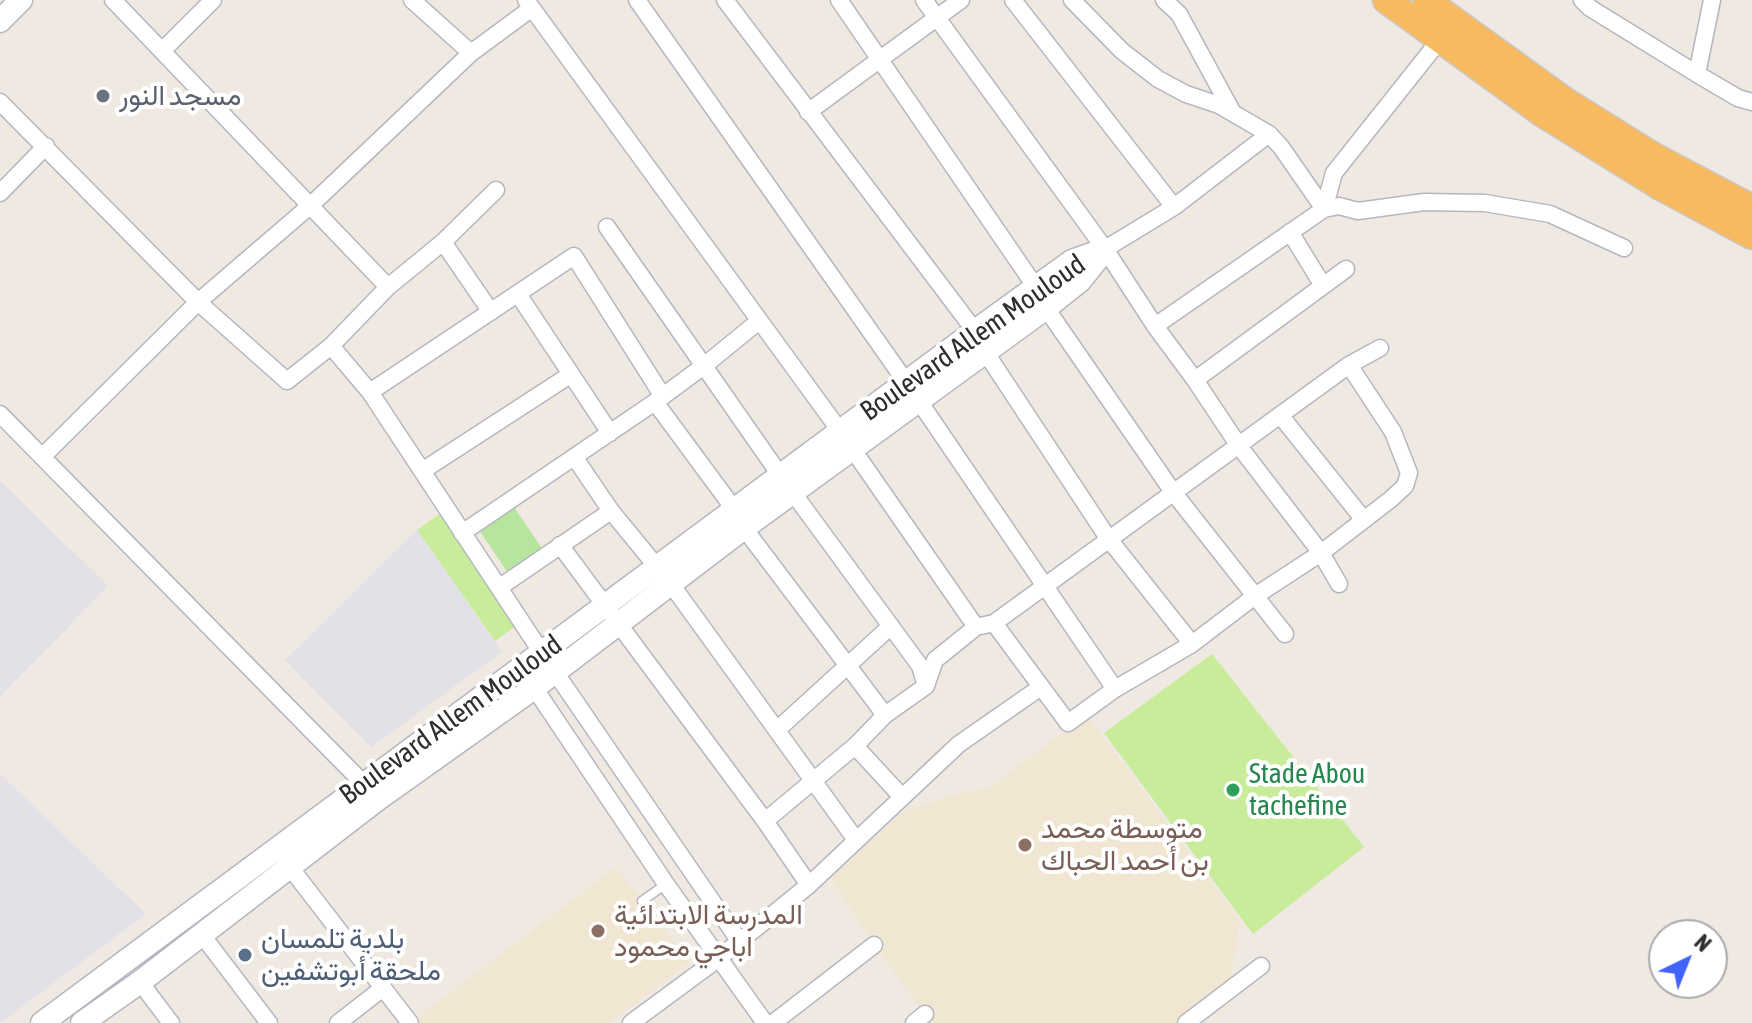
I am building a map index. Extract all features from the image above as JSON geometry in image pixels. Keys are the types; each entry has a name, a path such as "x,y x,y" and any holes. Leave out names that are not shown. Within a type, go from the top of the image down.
{"highway":[{"path":"1386,0 1439,41 1599,150 1752,236"},
{"path":"1426,0 1587,114 1652,155 1752,208"}],"main road":[{"path":"0,21 21,0"},
{"name":"Boulevard Allem Mouloud","path":"912,392 986,353 1041,299 1072,261 1105,249"},
{"name":"Boulevard Allem Mouloud","path":"55,1019 371,792 521,668 548,662 664,576 739,518 780,475 846,440 912,392 975,331 1041,299"},
{"name":"Boulevard Allem Mouloud","path":"739,518 794,493 846,440"},
{"name":"Boulevard Allem Mouloud","path":"371,792 534,688 548,662"},
{"name":"Boulevard Allem Mouloud","path":"82,1023 202,935 283,858"}],"street":[{"path":"113,0 388,287"},
{"path":"162,51 213,0"},
{"path":"412,0 471,53"},
{"path":"637,0 912,392 1115,689"},
{"path":"725,0 975,331 986,353 1108,538 1192,644"},
{"path":"839,0 1173,492 1285,634"},
{"path":"924,0 1105,249 1155,326 1239,446 1321,553 1339,584"},
{"path":"808,112 961,0"},
{"path":"1013,0 1174,207"},
{"path":"1072,0 1122,51 1158,79 1269,134 1324,209"},
{"path":"1164,0 1179,14 1234,114"},
{"path":"1582,0 1697,74 1750,103"},
{"path":"1697,74 1712,0"},
{"path":"42,457 198,302 311,205 471,53 529,4 846,440 976,627"},
{"path":"1324,209 1334,173 1439,41"},
{"path":"0,102 198,302 287,381 331,346 388,287 443,242 496,190"},
{"path":"1105,249 1174,207 1269,134"},
{"path":"0,193 46,146"},
{"path":"1155,326 1324,209 1339,206 1358,211 1424,202 1485,203 1550,214 1624,248"},
{"path":"607,227 780,475 920,666 926,686"},
{"path":"1290,232 1322,284"},
{"path":"443,242 491,312"},
{"path":"370,392 574,256 658,398 739,518 885,715"},
{"path":"1195,380 1346,269"},
{"path":"518,294 610,433"},
{"path":"462,533 575,458 705,365 759,321"},
{"path":"331,346 370,392 548,662 740,942"},
{"path":"765,821 855,746 885,715 926,686 935,660 976,627 994,623 1349,365 1380,348"},
{"path":"994,623 1068,723 1115,689 1192,644 1255,596 1321,553 1405,486 1409,473 1393,432 1349,365"},
{"path":"422,471 570,375"},
{"path":"0,414 371,792"},
{"path":"1280,415 1364,520"},
{"path":"575,458 611,511 664,576 856,840"},
{"path":"500,587 611,511"},
{"path":"560,545 809,885"},
{"path":"777,730 891,626"},
{"path":"521,668 666,884 765,1023"},
{"path":"631,1023 740,942 809,885 959,744 1041,687"},
{"path":"855,746 902,797"},
{"path":"646,854 669,836"},
{"path":"283,858 410,1023"},
{"path":"202,935 269,1023"},
{"path":"773,1023 874,945"},
{"path":"1186,1023 1261,966"},
{"path":"140,982 171,1023"},
{"path":"338,1023 383,988"}],"lane":[{"path":"642,901 666,884"}],"shaded area":[{"path":"0,481 108,586 0,697"},
{"path":"417,530 502,652 371,747 285,660"},
{"name":"متوسطة محمد بن أحمد الحباك","path":"1087,715 1240,921 1229,988 1181,1023 931,1023 874,945 831,878 903,812 962,792 988,789"},
{"path":"0,774 146,914 0,1023"},
{"name":"المدرسة الابتدائية اباجي محمود","path":"616,867 689,962 609,1023 418,1023 416,1019"}],"green space":[{"path":"514,507 543,550 508,573 479,530"},
{"path":"441,513 519,624 495,641 417,530"},
{"name":"Stade Abou tachefine","path":"1212,654 1364,847 1253,934 1104,733"}],"place":[{"name":"مسجد النور","path":"103,96"},
{"name":"Stade Abou tachefine","path":"1233,790"},
{"name":"متوسطة محمد بن أحمد الحباك","path":"1025,845"},
{"name":"المدرسة الابتدائية اباجي محمود","path":"598,931"},
{"name":"بلدية تلمسان ملحقة أبوتشفين","path":"245,955"}]}
